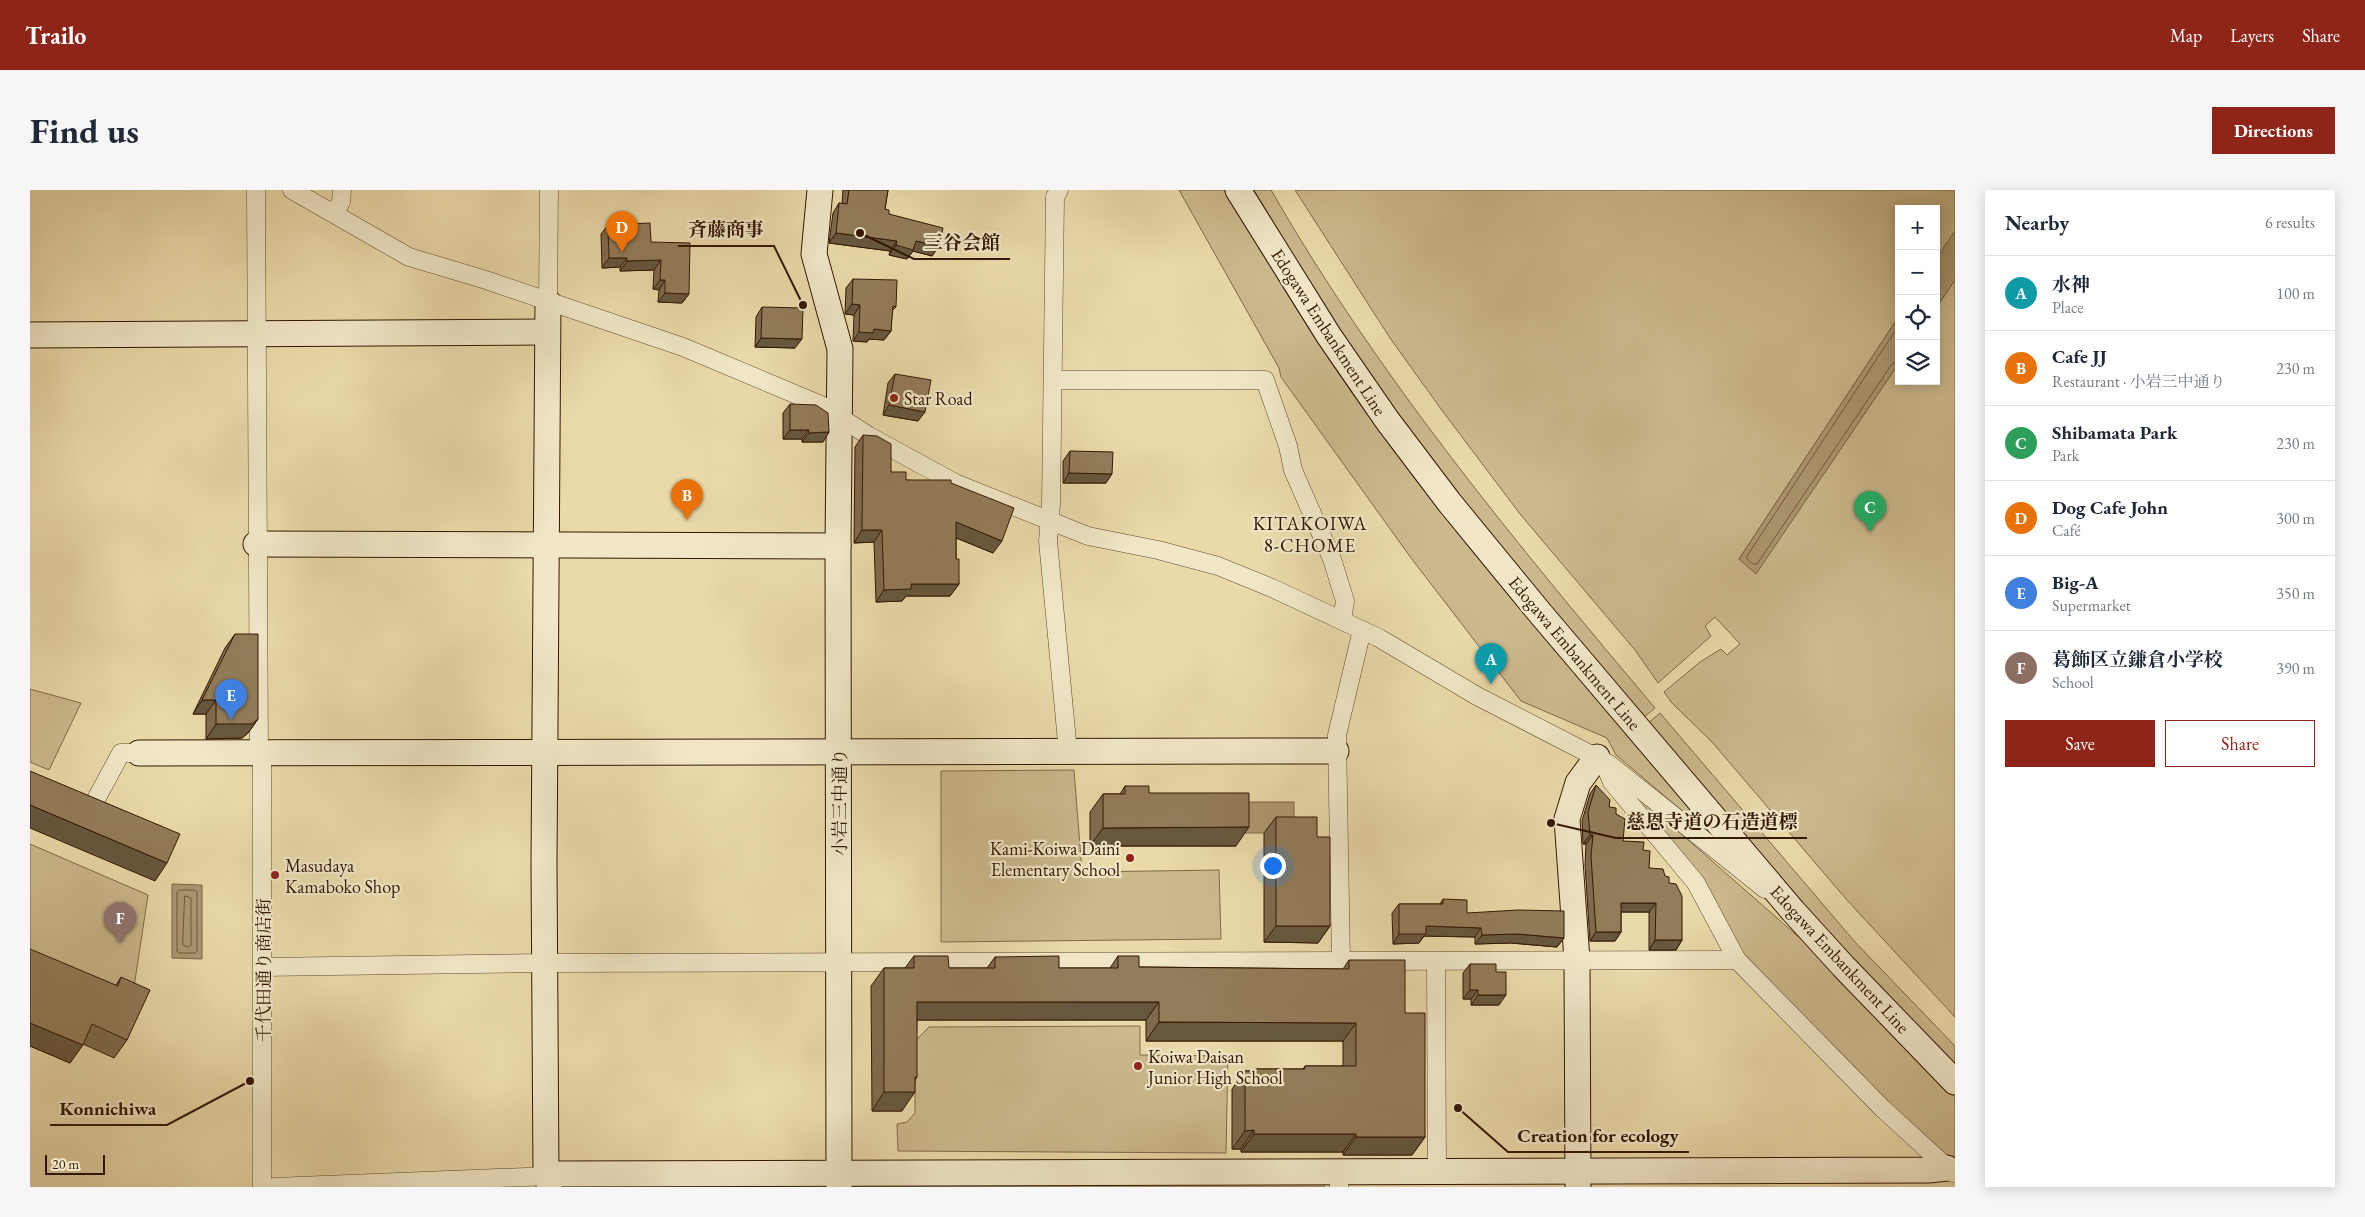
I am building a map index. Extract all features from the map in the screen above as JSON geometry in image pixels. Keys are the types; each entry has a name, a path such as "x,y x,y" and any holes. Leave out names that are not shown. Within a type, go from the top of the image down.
{"street":[{"name":"千代田通り商店街","path":"256,190 256,544 263,968 262,1187"},
{"path":"292,190 409,257 548,302 723,363 821,406 955,484 1088,536 1158,550 1218,566 1342,620 1493,706 1572,743 1623,773 1714,850 1793,910"},
{"path":"334,213 341,202 342,190"},
{"path":"549,190 546,332 544,963 546,1174 549,1179"},
{"name":"小岩三中通り","path":"820,190 814,254 840,349 838,546 838,1181"},
{"path":"1059,190 1055,197 1051,504 1048,542 1068,752"},
{"name":"Edogawa Embankment Line","path":"1238,190 1329,336 1387,420 1449,502 1540,614 1793,910 1843,966 1955,1082"},
{"path":"30,335 546,332"},
{"path":"1053,380 1265,380 1283,430 1294,470 1332,559 1345,601 1342,620"},
{"path":"256,544 838,546"},
{"path":"1341,961 1337,735 1362,630"},
{"path":"94,803 120,753 1336,751"},
{"path":"1600,759 1612,782 1696,883 1737,960 1876,1102 1951,1171"},
{"path":"1578,1179 1577,960 1567,819 1578,783 1600,759"},
{"path":"263,968 544,963 1737,960"},
{"path":"1436,962 1437,1171"},
{"path":"274,1187 549,1179 838,1181 1339,1180 1437,1171 1578,1179 1868,1179 1928,1170 1951,1171"}],"shaded area":[{"path":"1179,190 1224,190 1277,278 1333,365 1413,477 1544,638 1725,847 1616,755 1607,738 1521,701 1411,558 1281,377 1279,368"},
{"path":"1254,190 1271,190 1357,327 1451,458 1655,708 1643,718 1564,625 1412,434 1341,331"},
{"path":"1295,190 1955,190 1955,231 1940,253 1940,205 1895,205 1895,322 1739,559 1756,573 1895,369 1895,385 1940,385 1940,302 1955,280 1955,1017 1846,899 1712,742 1672,703 1664,692 1700,662 1721,649 1727,655 1740,644 1715,617 1705,626 1711,636 1658,683 1635,650 1520,514 1390,338"},
{"path":"30,689 81,703 49,770 30,762"},
{"path":"1660,713 1855,942 1955,1046 1955,1067 1810,914 1648,723"},
{"path":"1074,770 1082,872 1219,870 1221,939 941,942 941,771"},
{"path":"1621,781 1810,947 1955,1097 1955,1169 1750,963"},
{"path":"30,844 148,895 132,1000 30,965"},
{"path":"1140,1026 1140,1055 1228,1056 1226,1153 898,1151 897,1124 907,1122 915,1113 915,1041 929,1027"},
{"path":"854,1184 1324,1184 1324,1187 855,1187"}],"water":[{"path":"1955,231 1955,280 1940,302 1940,295 1940,253"},
{"path":"1895,322 1895,369 1756,574 1739,559"},
{"path":"1236,802 1294,802 1294,833 1236,833"},
{"path":"172,884 202,885 202,959 172,958"}],"building":[{"path":"849,190 888,190 885,209 889,210 889,214 943,228 939,246 916,241 913,250 896,245 897,241 836,233 839,203 847,204"},
{"path":"650,223 651,242 690,243 689,294 665,293 665,280 660,280 661,260 627,261 627,258 609,258 608,225"},
{"path":"853,279 897,280 896,307 893,306 891,331 874,329 873,333 859,332 860,305 852,304"},
{"path":"762,307 803,308 802,339 761,338"},
{"path":"895,374 931,380 925,412 889,405"},
{"path":"790,404 816,405 828,413 829,432 809,433 809,430 790,430"},
{"path":"863,435 877,436 891,444 891,472 906,472 906,480 951,480 951,483 1014,508 1002,541 956,522 956,559 959,559 959,584 911,584 911,589 884,590 882,530 862,530"},
{"path":"1070,451 1113,452 1112,474 1069,473"},
{"path":"235,634 258,634 258,719 252,724 216,724 216,700 202,700"},
{"path":"30,771 180,834 167,863 30,805"},
{"path":"1596,785 1610,800 1609,807 1616,808 1616,814 1625,819 1623,841 1644,842 1643,850 1650,851 1649,868 1663,869 1665,876 1669,877 1669,883 1676,884 1682,896 1682,940 1655,940 1656,903 1621,903 1621,932 1596,932 1591,856 1593,835 1590,835 1588,812"},
{"path":"1125,786 1149,786 1149,793 1249,793 1249,827 1103,828 1103,794 1125,794"},
{"path":"1276,817 1317,817 1317,837 1330,837 1330,926 1276,926"},
{"path":"1443,899 1467,900 1467,913 1518,910 1564,911 1564,938 1517,934 1482,935 1481,928 1426,926 1426,934 1399,934 1399,904 1443,904"},
{"path":"30,949 118,986 121,977 150,990 127,1040 92,1024 83,1045 30,1023"},
{"path":"914,956 948,956 949,968 995,968 995,957 1059,956 1059,968 1118,968 1118,956 1139,956 1139,967 1349,969 1349,960 1405,960 1405,1013 1425,1013 1425,1137 1356,1137 1356,1134 1254,1134 1254,1130 1245,1131 1245,1071 1253,1071 1253,1069 1305,1069 1305,1066 1356,1066 1356,1023 1159,1022 1159,1002 917,1002 917,1077 915,1077 915,1092 884,1092 884,968 914,968"},
{"path":"1470,964 1496,964 1496,972 1506,972 1506,995 1478,995 1478,990 1470,990"}],"place":[{"name":"三谷会館","path":"860,233"},
{"name":"Dog Cafe John","path":"622,252"},
{"name":"斉藤商事","path":"803,305"},
{"name":"Star Road","path":"894,398"},
{"name":"Cafe JJ","path":"687,520"},
{"name":"Shibamata Park","path":"1870,532"},
{"name":"水神","path":"1491,684"},
{"name":"Big-A","path":"231,720"},
{"name":"慈恩寺道の石造道標","path":"1551,823"},
{"name":"Kami-Koiwa Daini Elementary School","path":"1130,858"},
{"name":"Masudaya Kamaboko Shop","path":"275,875"},
{"name":"葛飾区立鎌倉小学校","path":"120,943"},
{"name":"Koiwa Daisan Junior High School","path":"1138,1066"},
{"name":"Konnichiwa","path":"250,1081"},
{"name":"Creation for ecology","path":"1458,1108"}],"district":[{"name":"KITAKOIWA 8-CHOME","path":"1310,534"}]}
